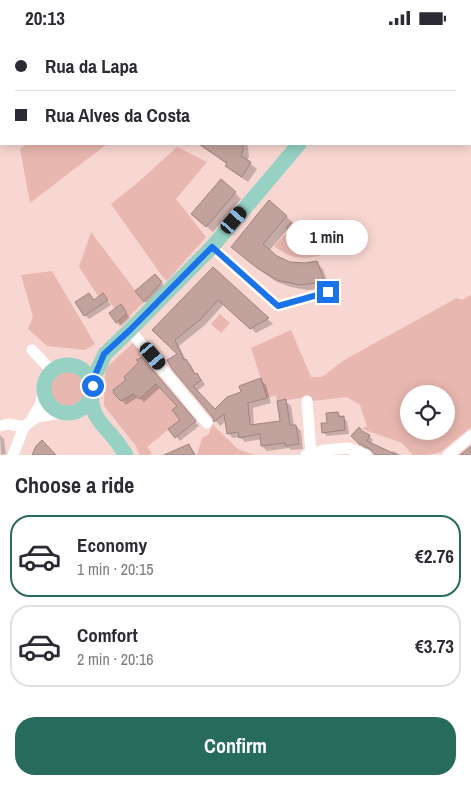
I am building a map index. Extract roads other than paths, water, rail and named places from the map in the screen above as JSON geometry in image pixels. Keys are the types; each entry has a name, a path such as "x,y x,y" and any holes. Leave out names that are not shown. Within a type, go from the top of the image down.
{"main road":[{"path":"126,455 117,441 101,424 88,416 65,413 54,409 48,404 44,391 44,383 47,376 58,367 85,362 104,354 212,247 298,145"},
{"path":"65,413 76,412 82,409 91,399 96,373 104,354"},
{"path":"72,365 85,371 91,381 93,389 91,402 101,424"}],"street":[{"path":"212,247 278,306 328,292"},
{"path":"130,330 207,423"},
{"path":"32,350 52,371"},
{"path":"13,455 41,403 44,391"},
{"path":"307,401 309,454 324,450 348,448 366,455"},
{"path":"0,426 28,424 38,417 65,413"},
{"path":"449,455 471,436"}]}
